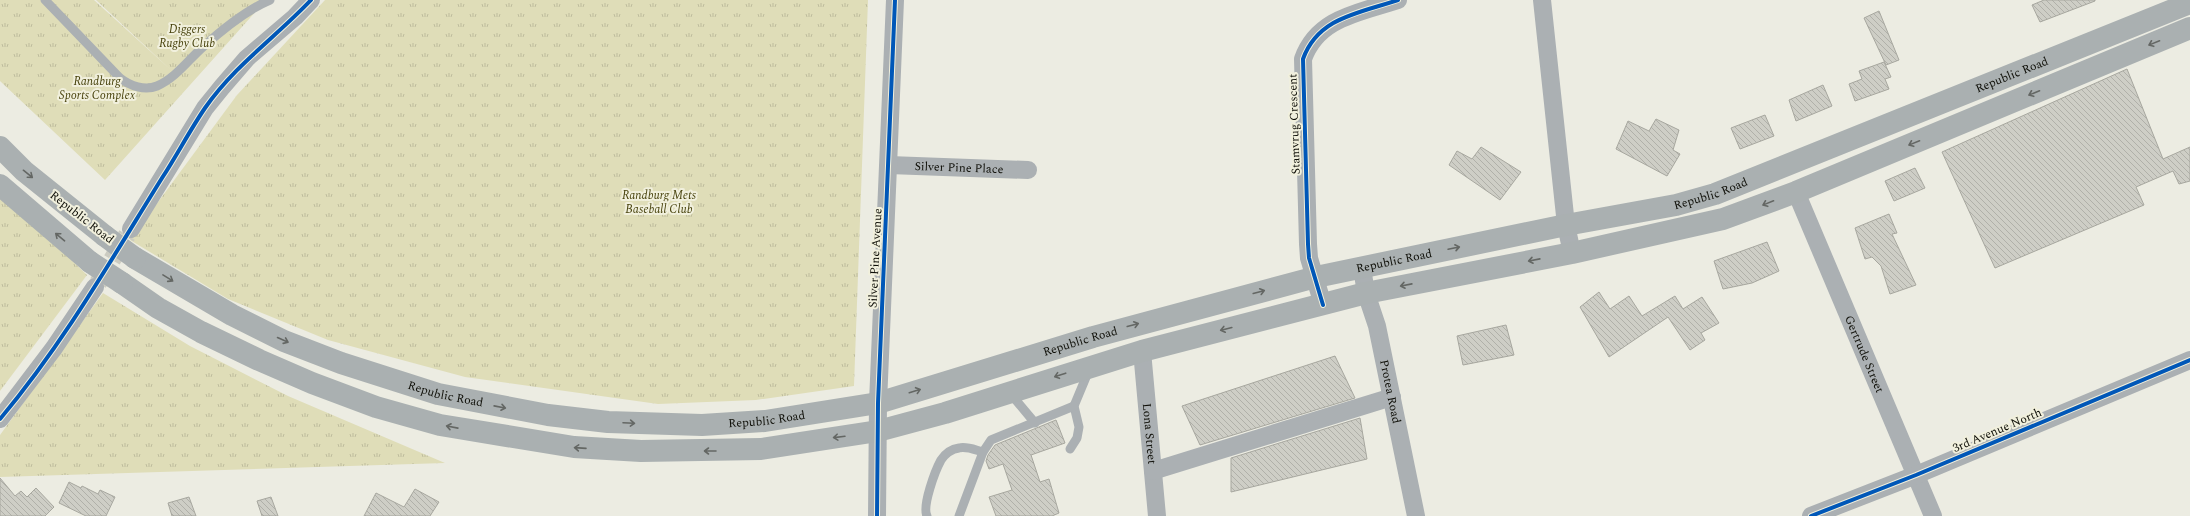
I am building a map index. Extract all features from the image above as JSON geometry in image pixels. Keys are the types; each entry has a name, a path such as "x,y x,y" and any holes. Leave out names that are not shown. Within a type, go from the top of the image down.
{"main road":[{"name":"Republic Road","path":"0,147 24,171 135,258 232,315 284,341 378,376 468,401 548,415 591,420 702,425 765,421 878,403 1093,337 1316,277 1566,224 1676,205 1715,194 2190,3"},
{"path":"0,185 90,262 158,308 201,332 259,360 312,383 376,406 440,425 574,448 641,451 761,449 878,431 945,413 1091,365 1366,293 1572,253 1723,219 1796,192 2190,28"}],"street":[{"path":"131,229 205,108 247,58 295,17 311,0"},
{"name":"Silver Pine Avenue","path":"877,516 878,403 895,0"},
{"name":"Stamvrug Crescent","path":"1322,305 1316,277 1309,258 1302,74 1303,59 1307,47 1316,34 1328,25 1398,0"},
{"path":"1542,0 1566,224 1572,253"},
{"name":"Silver Pine Place","path":"889,165 1028,170"},
{"name":"Gertrude Street","path":"1796,192 1933,516"},
{"name":"Protea Road","path":"1362,268 1366,293 1377,326 1416,516"},
{"path":"0,419 54,348 95,287"},
{"name":"Lona Street","path":"1142,351 1157,516"},
{"name":"3rd Avenue North","path":"1811,516 1916,475 2190,360"},
{"path":"1153,471 1252,439 1392,398"}],"lane":[{"path":"45,0 102,61 125,82 146,88 157,86 171,77 204,46 227,28 257,5 270,0"},
{"path":"1070,449 1077,438 1079,427 1074,406 1091,365"},
{"path":"1009,392 1035,423"},
{"path":"959,516 987,444 997,436 1035,423 1074,406"},
{"path":"927,516 924,506 942,459 948,452 966,447 983,452"}],"green space":[{"name":"Randburg Sports Complex","path":"0,0 94,0 172,71 96,0 266,0 105,180 0,81"},
{"name":"Randburg Mets Baseball Club","path":"325,0 868,0 854,386 756,400 658,404 465,377 328,340 228,299 130,240 237,95"},
{"path":"0,191 87,275 0,391"},
{"path":"103,293 190,346 288,396 445,463 0,477 0,435"}],"building":[{"path":"2044,0 2095,1 2040,22 2032,5"},
{"path":"1879,11 1899,60 1886,65 1864,18"},
{"path":"1884,62 1891,77 1885,79 1889,89 1855,101 1849,84 1862,79 1859,71"},
{"path":"2127,69 2163,159 2190,147 2190,181 2179,184 2173,171 2136,187 2144,205 1995,268 1942,152"},
{"path":"1823,85 1832,106 1796,121 1789,100"},
{"path":"1765,115 1774,136 1740,149 1731,128"},
{"path":"1656,119 1679,130 1673,150 1680,154 1667,176 1616,149 1628,121 1649,131"},
{"path":"1481,147 1521,172 1500,200 1449,165 1457,151 1472,159"},
{"path":"1915,168 1925,188 1894,201 1885,181"},
{"path":"1889,214 1897,233 1892,234 1916,285 1890,294 1881,266 1872,257 1865,259 1855,228"},
{"path":"1767,242 1779,271 1752,283 1723,289 1714,261"},
{"path":"1599,292 1610,309 1629,296 1642,316 1675,296 1683,309 1702,297 1719,323 1701,333 1705,340 1690,350 1668,317 1609,357 1580,307"},
{"path":"1506,325 1514,355 1463,365 1457,336"},
{"path":"1335,356 1355,398 1200,445 1182,406"},
{"path":"1360,418 1367,459 1231,492 1231,458"},
{"path":"1056,420 1065,443 1031,455 1040,482 1049,479 1059,513 1052,516 996,516 989,497 1012,490 1003,464 989,469 986,461 988,455 995,445"},
{"path":"0,478 15,496 21,491 27,497 36,488 54,507 45,516 0,516"},
{"path":"69,482 81,488 82,486 98,494 100,490 115,497 106,516 86,516 59,503"},
{"path":"415,489 439,502 430,516 364,516 376,493 404,507"},
{"path":"189,497 196,516 172,516 168,503"},
{"path":"271,497 278,516 262,516 257,501"}],"tunnel":[{"path":"98,283 127,235"}],"cycle path":[{"path":"0,419 45,361 86,301 205,108 229,78 311,0"},
{"path":"877,516 878,403 895,0"},
{"path":"1323,305 1309,258 1303,59 1310,45 1319,34 1330,25 1355,13 1398,0"},
{"path":"1811,516 1916,475 2190,360"}],"park label":[{"name":"Diggers Rugby Club","path":"187,36"}]}
